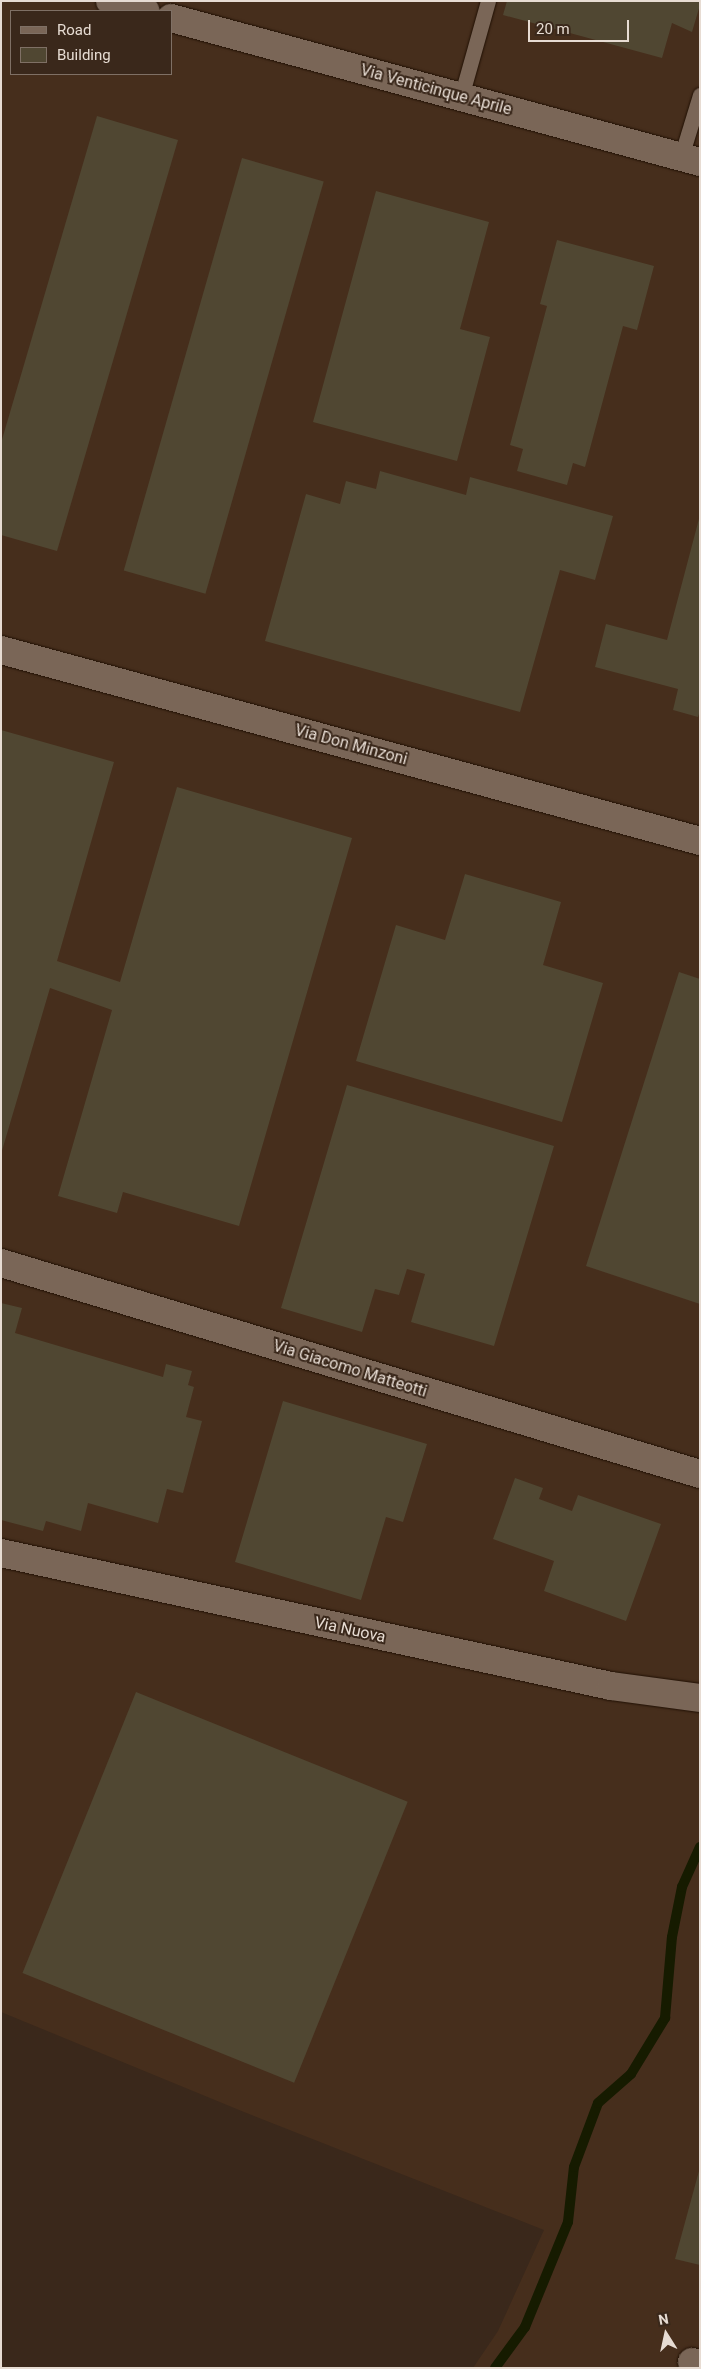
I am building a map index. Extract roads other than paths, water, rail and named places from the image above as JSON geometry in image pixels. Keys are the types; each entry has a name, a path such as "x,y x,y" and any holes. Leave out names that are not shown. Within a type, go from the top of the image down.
{"street":[{"path":"110,1 142,10"},
{"name":"Via Venticinque Aprile","path":"172,18 691,160"},
{"name":"Via Don Minzoni","path":"1,650 700,841"},
{"name":"Via Giacomo Matteotti","path":"1,1263 700,1474"},
{"name":"Via Nuova","path":"1,1553 611,1686 700,1698"}],"lane":[{"path":"461,97 488,1"},
{"path":"691,160 700,95"}],"waterway":[{"path":"495,2368 525,2327 568,2222 574,2167 598,2103 631,2074 665,2018 672,1937 682,1887 700,1847"}]}
